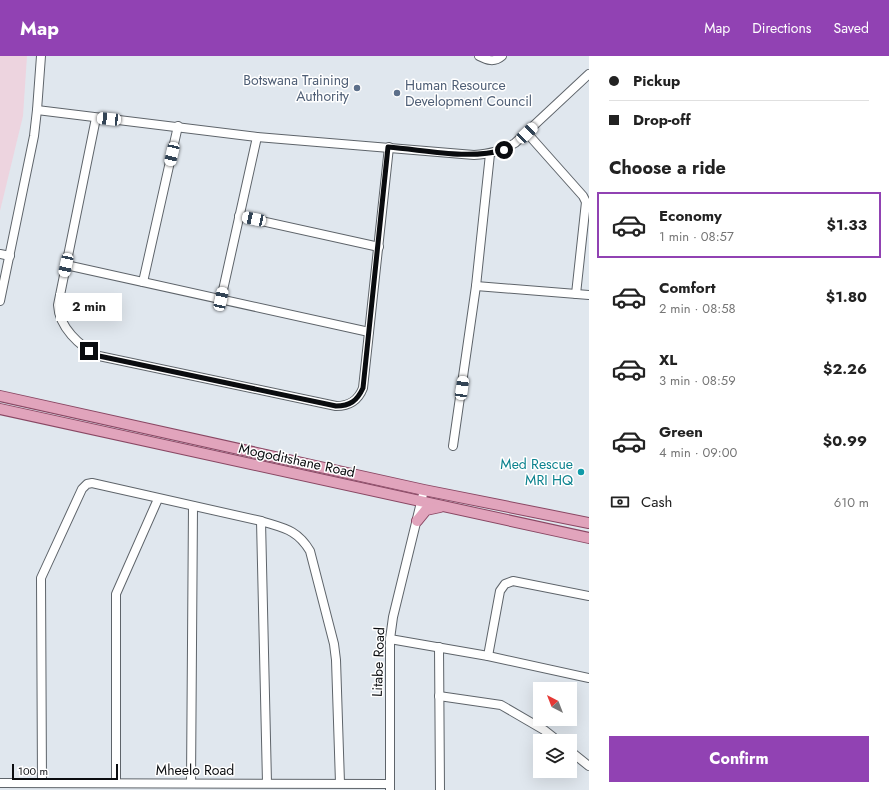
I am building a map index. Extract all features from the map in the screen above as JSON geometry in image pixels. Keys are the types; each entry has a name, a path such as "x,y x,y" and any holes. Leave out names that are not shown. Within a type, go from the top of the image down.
{"main road":[{"name":"Mogoditshane Road","path":"2,396 424,490 589,523"},
{"name":"Mogoditshane Road","path":"0,409 589,538"},
{"path":"416,521 426,510 444,507"}],"street":[{"path":"0,301 38,110 41,56"},
{"path":"479,56 490,61 498,60 502,56"},
{"path":"38,110 257,136 474,154 490,154 504,150 527,133 589,74"},
{"path":"96,118 58,305 61,320 82,346 99,356 336,406 343,406 356,400 363,388 379,246 388,147"},
{"path":"143,282 178,126"},
{"path":"527,133 583,196 586,202 576,294"},
{"path":"221,299 238,216 257,136"},
{"path":"453,446 476,286 490,154"},
{"path":"238,216 379,246"},
{"path":"0,254 10,256"},
{"path":"66,265 369,332"},
{"path":"476,286 589,295"},
{"path":"42,783 42,576 82,489 87,484 92,483 261,521 288,529 298,534 310,551 336,655 340,783"},
{"name":"Litabe Road","path":"390,787 390,638 424,490"},
{"path":"116,783 116,594 158,498"},
{"path":"191,783 193,506"},
{"path":"261,521 267,783"},
{"path":"488,656 500,591 505,584 513,581 589,596"},
{"path":"390,638 488,656 589,678"},
{"path":"439,647 440,790"},
{"path":"439,696 500,705 549,734"},
{"path":"577,757 589,766"},
{"name":"Mheelo Road","path":"0,783 42,783 78,787 116,783 267,783 306,787 340,783 390,787"}],"shaded area":[{"path":"0,56 27,56 23,116 0,211"}],"place":[{"name":"Botswana Training Authority","path":"357,88"},
{"name":"Human Resource Development Council","path":"397,93"},
{"name":"Med Rescue MRI HQ","path":"581,472"}],"route":[{"path":"89,351 99,356 336,406 350,404 356,400 363,388 379,246 388,147 474,154 490,154 504,150"}]}
